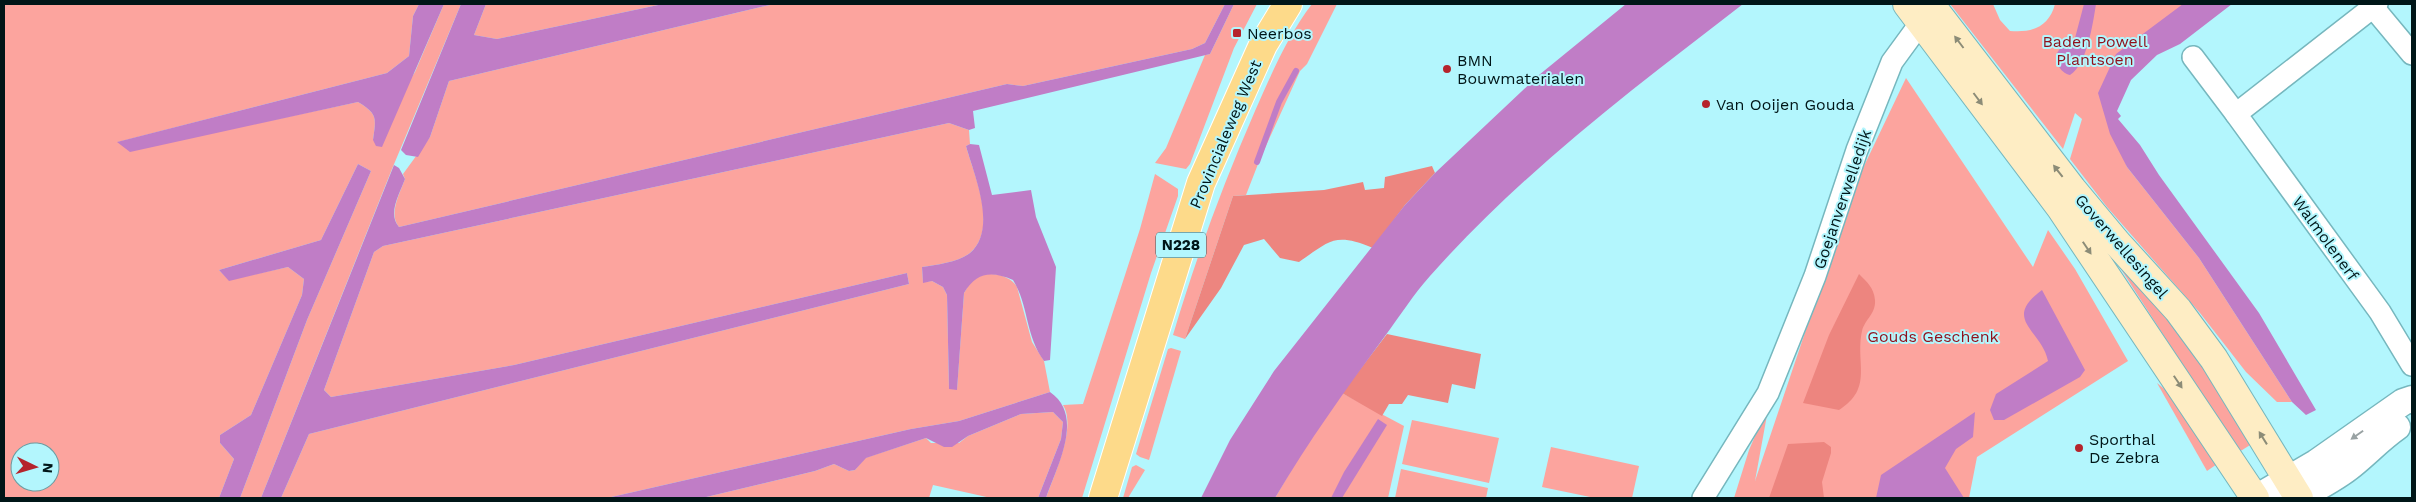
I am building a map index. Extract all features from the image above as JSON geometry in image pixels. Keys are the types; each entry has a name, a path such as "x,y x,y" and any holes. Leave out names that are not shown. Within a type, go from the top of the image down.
{"main road":[{"name":"Provincialeweg West","path":"1103,498 1201,183 1264,45 1288,4"},
{"name":"Goverwellesingel","path":"1925,8 2072,189 2178,310 2214,359 2296,493"},
{"name":"Goverwellesingel","path":"1925,8 2255,498"}],"street":[{"path":"2236,114 2374,5 2412,54"},
{"name":"Goejanverwelledijk","path":"1703,498 1763,402 1815,277 1857,150 1892,62 1925,8"},
{"name":"Walmolenerf","path":"2193,57 2380,312 2412,365"},
{"path":"2296,493 2335,450 2403,402 2412,399"},
{"path":"2255,498 2296,493 2328,482 2353,465 2376,442 2412,416"}],"green space":[{"path":"4,4 419,4 413,16 409,56 387,73 118,142 183,139 358,102 369,110 374,117 373,140 415,72 444,4 461,4 392,169 261,498 240,498 307,320 371,171 358,164 321,240 219,270 229,280 288,267 304,279 302,295 251,415 220,435 220,443 234,459 219,498 4,498"},
{"path":"486,4 663,4 497,39 474,35"},
{"path":"774,4 1225,4 1205,43 1192,49 1023,86 1007,84 399,227 396,222 395,210 405,179 403,174 430,137 449,81"},
{"path":"1234,4 1257,4 1234,48 1190,164 1186,169 1155,163 1166,148 1205,55 1210,54"},
{"path":"1312,4 1337,4 1307,64 1300,71 1260,159 1246,195 1233,196 1185,339 1173,335 1191,278 1243,138 1280,56"},
{"name":"Baden Powell Plantsoen","path":"1950,4 1993,4 2000,20 2010,31 2025,31 2044,23 2049,18 2055,4 2201,4 2166,27 2105,109 2127,167 2199,258 2292,402 2277,402 2246,372 2200,313 2107,207 2070,159 2082,119 2075,113 2063,149"},
{"name":"Gouds Geschenk","path":"1906,78 2033,267 2048,230 2075,269 2128,361 1977,457 1969,498 1734,498 1749,450 1769,404 1755,481 1854,187"},
{"path":"949,123 969,130 970,144 966,146 982,201 984,216 983,230 978,242 970,253 954,261 922,267 923,282 932,281 943,287 947,295 949,389 957,389 964,293 970,283 976,278 982,275 995,274 1008,278 1017,287 1032,342 1044,361 1050,392 959,421 911,429 607,498 281,498 309,434 909,284 907,273 514,365 331,397 324,390 374,252 383,246"},
{"path":"1155,174 1178,189 1178,196 1151,273 1082,498 1046,498 1059,464 1066,438 1067,414 1063,405 1083,404 1140,229"},
{"path":"2097,232 2119,254 2258,440 2239,452"},
{"path":"1168,349 1181,351 1149,460 1136,454"},
{"path":"2157,383 2184,405 2220,462 2207,471"},
{"path":"1342,393 1404,426 1388,498 1275,498 1303,450"},
{"path":"1053,412 1063,422 1061,439 1038,498 991,498 933,485 929,498 702,498 815,471 834,464 849,471 855,470 865,458 926,438 931,443 959,443 968,436 1021,414"},
{"path":"1412,420 1499,438 1489,483 1402,464"},
{"path":"1551,447 1639,466 1632,498 1595,498 1542,487"},
{"path":"1136,465 1145,470 1128,498 1123,498 1132,467"},
{"path":"1401,469 1488,488 1486,498 1395,498"}],"shaded area":[{"path":"419,4 444,4 382,147 376,146 373,140 375,121 372,113 358,102 130,152 117,142 387,73 409,56 413,16"},
{"path":"461,4 486,4 474,35 497,39 663,4 774,4 449,81 430,137 418,157 406,155 401,150"},
{"path":"1225,4 1234,4 1210,54 973,111 975,128 969,130 949,123 383,246 374,252 324,390 331,397 514,365 907,273 909,284 309,434 281,498 261,498 394,165 399,168 405,179 394,210 394,216 399,227 1007,84 1023,86 1192,49 1205,43"},
{"path":"1626,4 1743,4 1580,132 1502,201 1465,238 1412,298 1328,416 1275,498 1201,498 1230,440 1274,371 1405,205 1435,173 1539,75"},
{"path":"2084,4 2096,4 2093,22 2085,53 2076,70 2070,75 2060,69 2056,57 2062,47 2075,38"},
{"path":"2183,4 2232,4 2180,44 2157,55 2131,80 2117,111 2121,116 2118,119 2140,145 2159,175 2259,313 2316,410 2306,415 2292,402 2199,258 2127,167 2110,134 2098,93 2116,54"},
{"path":"970,144 979,145 992,195 1031,190 1036,217 1056,267 1050,360 1044,361 1033,341 1022,300 1013,280 998,275 985,275 979,277 969,286 964,293 957,390 949,389 947,295 943,287 932,281 923,283 922,267 960,259 970,253 978,243 982,230 982,201 966,146"},
{"path":"358,164 371,171 307,320 240,498 219,498 234,459 220,443 220,435 251,415 302,295 304,279 288,267 229,281 219,270 321,240"},
{"path":"1432,166 1435,173 1405,205 1373,248 1349,240 1333,241 1299,262 1280,258 1264,239 1244,245 1221,288 1185,339 1233,196 1324,190 1363,182 1365,190 1384,188 1385,177"},
{"path":"1859,274 1872,289 1875,300 1874,309 1862,331 1860,343 1860,384 1850,402 1839,410 1803,403 1829,335"},
{"path":"2042,290 2085,370 2080,377 2004,420 1994,420 1990,410 1996,394 2048,361 2044,350 2027,325 2024,317 2025,309 2030,300"},
{"path":"1387,334 1481,354 1475,389 1452,384 1448,403 1408,395 1402,404 1389,404 1382,416 1342,393"},
{"path":"1050,392 1060,402 1066,414 1067,428 1061,457 1046,498 1038,498 1061,439 1063,422 1053,412 1021,414 968,436 952,447 944,447 926,438 866,458 855,470 849,471 834,464 815,471 702,498 607,498 911,429 959,421"},
{"path":"1975,412 1973,437 1956,449 1945,468 1964,498 1876,498 1881,475"},
{"path":"1378,419 1387,425 1342,498 1331,498 1344,472"},
{"path":"1824,442 1831,447 1831,453 1822,482 1824,498 1769,498 1788,444"}],"waterway":[{"path":"1257,162 1279,102 1296,71"}],"place":[{"name":"Neerbos","path":"1237,33"},
{"name":"BMN Bouwmaterialen","path":"1447,69"},
{"name":"Van Ooijen Gouda","path":"1706,104"},
{"name":"Sporthal De Zebra","path":"2079,448"}]}
